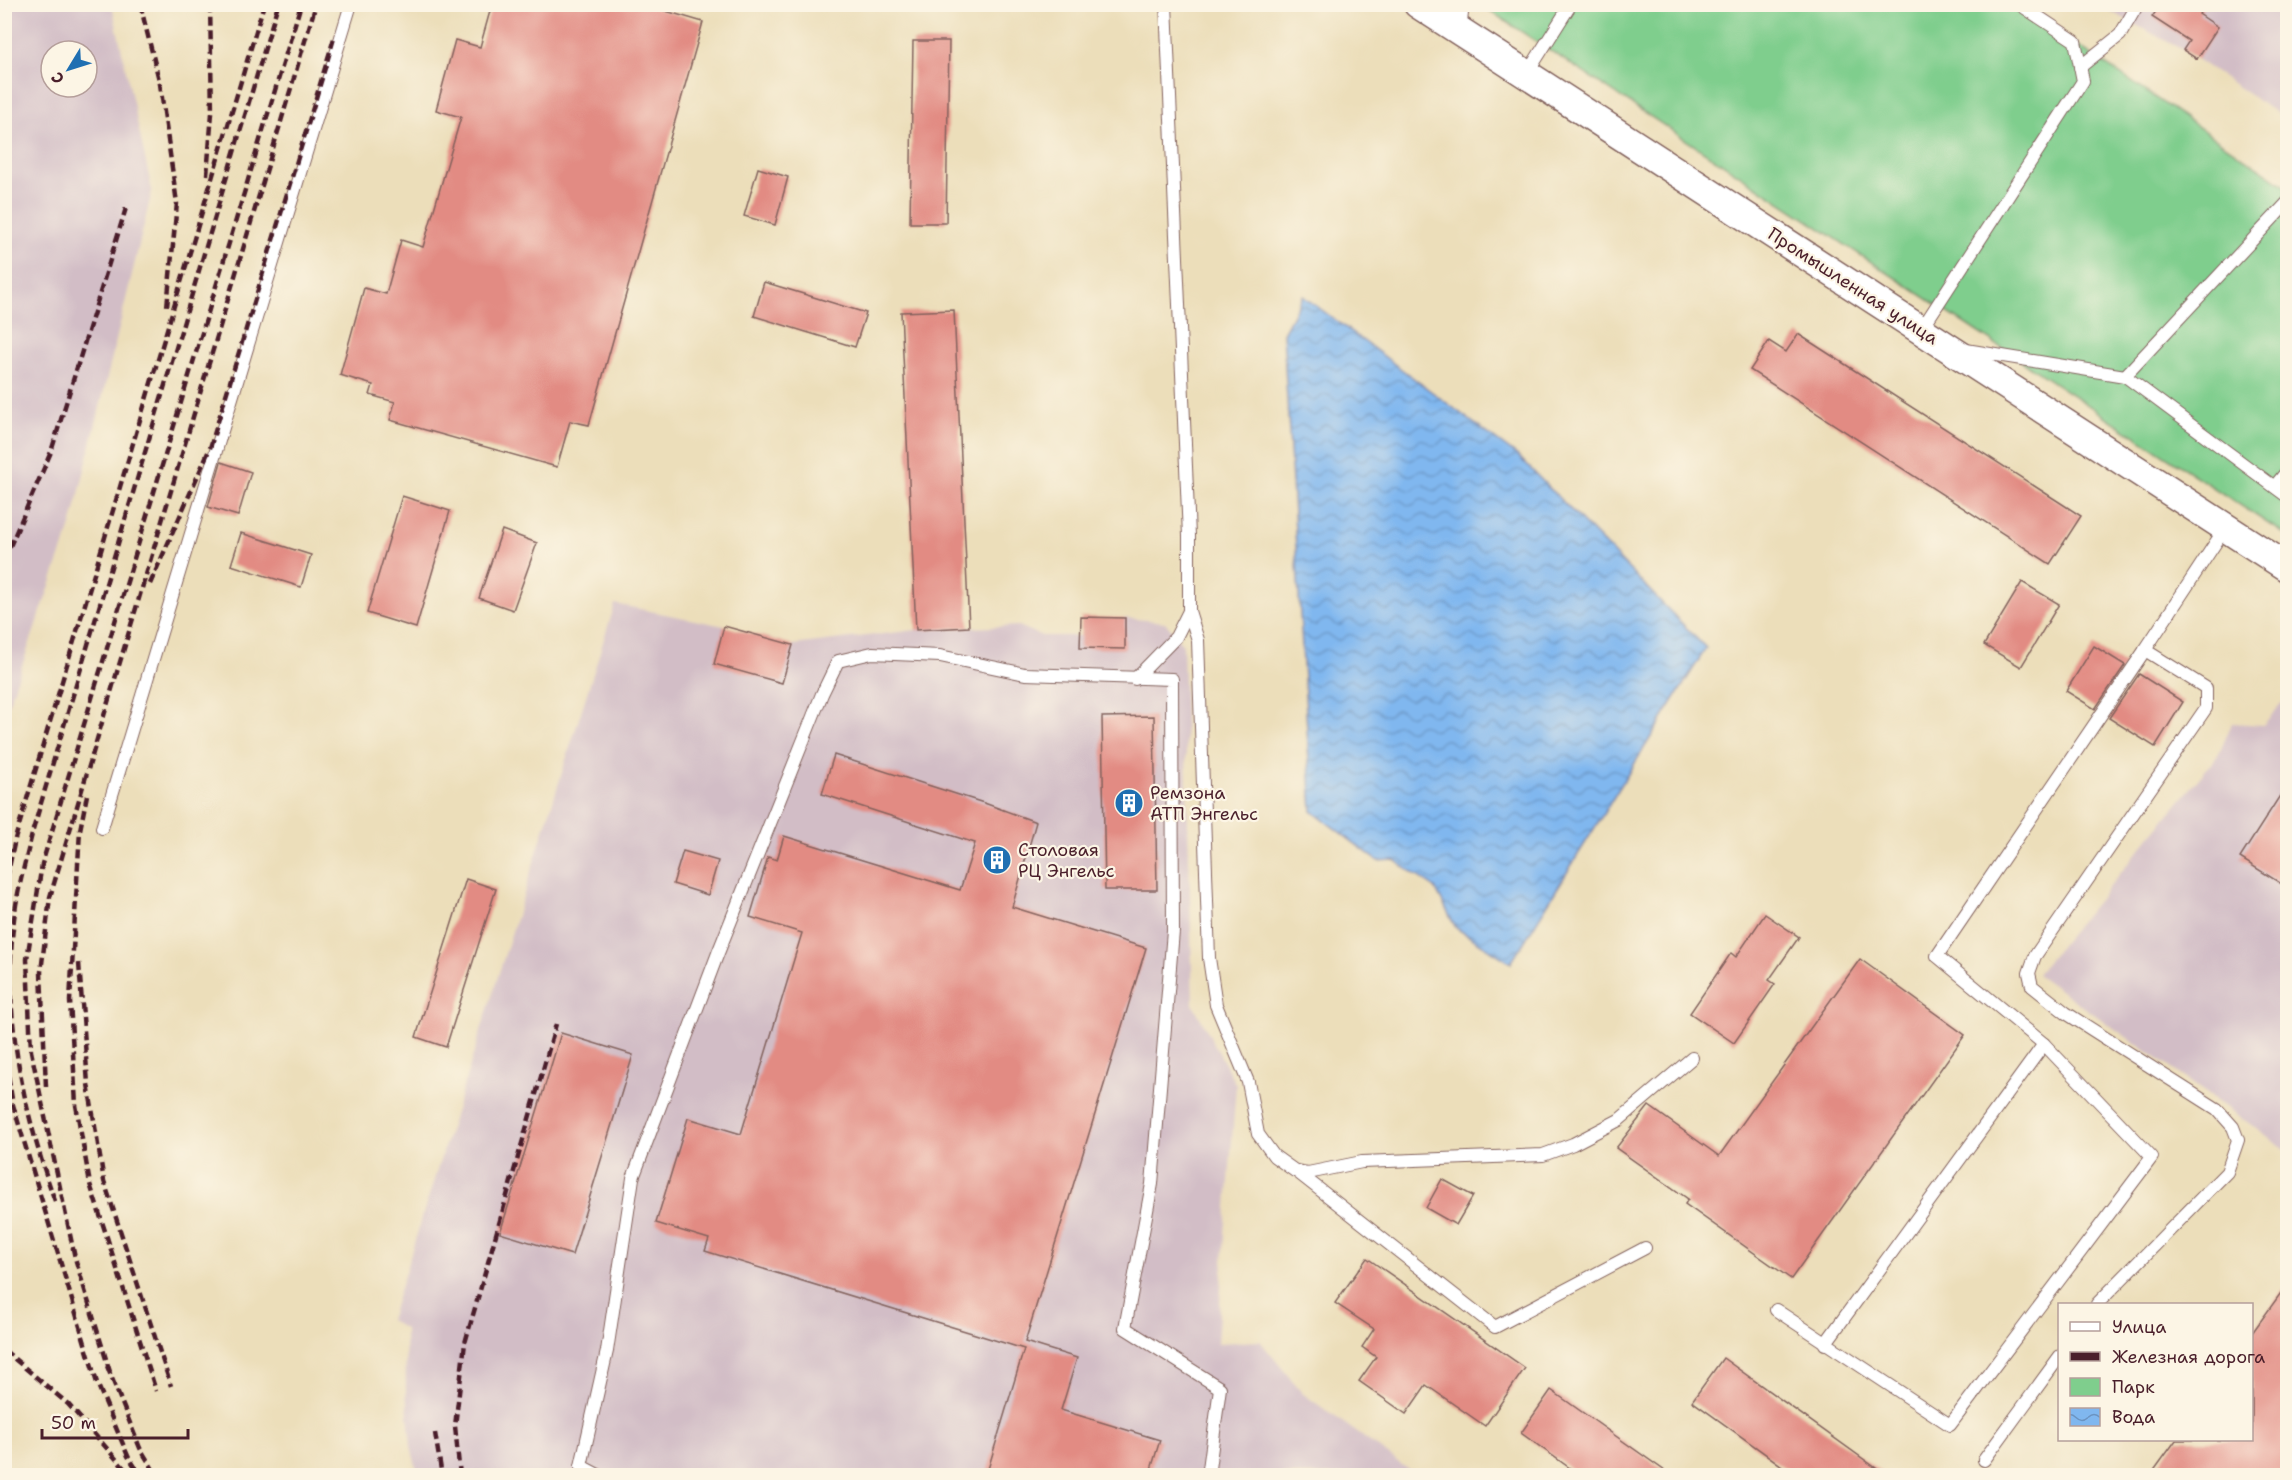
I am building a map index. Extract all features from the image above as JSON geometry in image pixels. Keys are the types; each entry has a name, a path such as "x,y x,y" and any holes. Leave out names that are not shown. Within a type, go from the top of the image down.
{"street":[{"name":"Промышленная улица","path":"1418,4 1462,18 1526,75 2288,568"}],"lane":[{"path":"102,828 351,4"},
{"path":"1166,4 1189,536 1190,611 1198,640 1209,958 1216,1005 1248,1082 1258,1134 1274,1156 1495,1327 1645,1248"},
{"path":"1526,75 1571,4"},
{"path":"1921,330 2083,81 2075,41 2019,4"},
{"path":"2080,67 2120,35 2138,4"},
{"path":"2125,376 2288,202"},
{"path":"1947,347 2125,376 2288,497"},
{"path":"2275,486 2288,470"},
{"path":"1776,1310 1950,1425 2152,1157 2044,1044 1937,956 2226,527"},
{"path":"1135,679 1176,637 1190,611"},
{"path":"2099,1303 2227,1172 2238,1140 2233,1127 2217,1109 2066,1013 2032,986 2029,973 2035,956 2206,708 2206,688 2145,650"},
{"path":"600,1476 580,1466 607,1351 633,1178 718,953 838,661 872,653 940,656 1025,674 1135,679 1172,678 1173,931 1152,1184 1125,1328 1220,1388 1208,1476"},
{"path":"1825,1344 2044,1044"},
{"path":"1295,1171 1308,1173 1362,1162 1544,1155 1573,1144 1618,1120 1692,1058"},
{"path":"1984,1460 2058,1359"}],"shaded area":[{"path":"5,4 112,5 152,191 72,523 5,714"},
{"path":"2099,5 2287,5 2287,120 2183,50"},
{"path":"615,604 724,626 793,645 916,630 1019,626 1042,636 1081,636 1125,648 1125,618 1165,622 1183,645 1193,1004 1236,1085 1217,1343 1260,1341 1302,1393 1416,1475 418,1475 411,1446 406,1392 405,1329 390,1320"},
{"path":"2287,698 2287,1150 2037,974 2219,754 2232,723 2263,725"}],"green space":[{"path":"1481,5 2018,5 2287,187 2287,536"}],"water":[{"path":"1303,296 1518,456 1706,648 1511,963 1456,928 1435,888 1394,860 1378,861 1312,811 1283,333"}],"building":[{"path":"492,4 642,4 703,22 589,425 570,421 557,467 390,420 395,402 370,395 373,385 340,375 364,288 386,294 401,240 423,247 461,117 436,110 455,40 480,47"},
{"path":"2161,4 2205,4 2199,14 2218,27 2197,59 2183,50 2189,41 2152,17"},
{"path":"913,41 949,41 946,223 910,223"},
{"path":"758,168 788,177 775,225 744,216"},
{"path":"764,282 866,313 855,347 754,316"},
{"path":"954,310 969,627 916,630 901,312"},
{"path":"1798,334 2081,516 2050,564 1750,370 1769,341 1786,352"},
{"path":"221,462 251,472 238,516 208,507"},
{"path":"402,496 450,511 416,628 367,613"},
{"path":"502,530 537,543 513,610 479,598"},
{"path":"241,533 311,555 301,587 231,565"},
{"path":"2022,582 2059,604 2021,667 1984,645"},
{"path":"1081,617 1125,618 1125,649 1080,648"},
{"path":"724,626 793,645 782,683 714,664"},
{"path":"2094,646 2125,665 2095,709 2066,691"},
{"path":"2139,674 2183,702 2155,747 2109,718"},
{"name":"Ремзона АТП Энгельс","path":"1154,716 1157,890 1105,890 1102,717"},
{"path":"834,755 1036,822 1012,907 1146,948 1025,1342 1077,1358 1061,1410 1160,1440 1149,1476 986,1476 1024,1349 705,1251 709,1239 656,1223 688,1118 741,1134 802,933 750,917 768,857 777,860 784,836 960,890 975,843 822,794"},
{"path":"2288,783 2288,888 2240,858"},
{"path":"683,851 718,861 708,895 673,884"},
{"path":"466,879 496,889 446,1047 416,1037"},
{"path":"1765,914 1799,937 1769,980 1775,984 1734,1043 1690,1013 1731,953 1736,957"},
{"path":"1860,959 1965,1035 1791,1279 1685,1204 1688,1199 1616,1148 1649,1106 1719,1156"},
{"path":"561,1033 633,1055 572,1255 500,1233"},
{"path":"1442,1179 1473,1196 1456,1225 1426,1208"},
{"path":"1367,1258 1525,1368 1485,1426 1426,1385 1406,1414 1359,1381 1376,1357 1362,1347 1374,1329 1335,1303"},
{"path":"2288,1283 2288,1476 2150,1476 2175,1441 2253,1441 2253,1332"},
{"path":"1723,1358 1887,1476 1796,1476 1692,1401"},
{"path":"1551,1390 1672,1476 1581,1476 1521,1433"}],"railway":[{"path":"140,4 160,84 177,203 167,307"},
{"path":"207,175 212,113 210,4"},
{"path":"4,892 15,839 264,4"},
{"path":"55,1201 33,1130 17,1056 11,980 16,905 33,830 278,4"},
{"path":"110,1372 75,1258 31,1051 27,959 42,864 301,4"},
{"path":"46,1087 41,972 50,897 316,4"},
{"path":"150,584 210,448 335,35"},
{"path":"4,560 51,452 126,208"},
{"path":"87,795 80,830 70,1001 76,1105 90,1184 156,1391"},
{"path":"79,963 88,1084 104,1181 171,1386"},
{"path":"460,1476 455,1426 465,1343 556,1024"},
{"path":"4,1050 13,1105 97,1383 128,1456 141,1476"},
{"path":"4,1350 68,1404 131,1476"},
{"path":"107,1366 140,1448 157,1476"},
{"path":"435,1433 442,1476"}],"place":[{"name":"Ремзона АТП Энгельс","path":"1129,803"},
{"name":"Столовая РЦ Энгельс","path":"997,860"}]}
